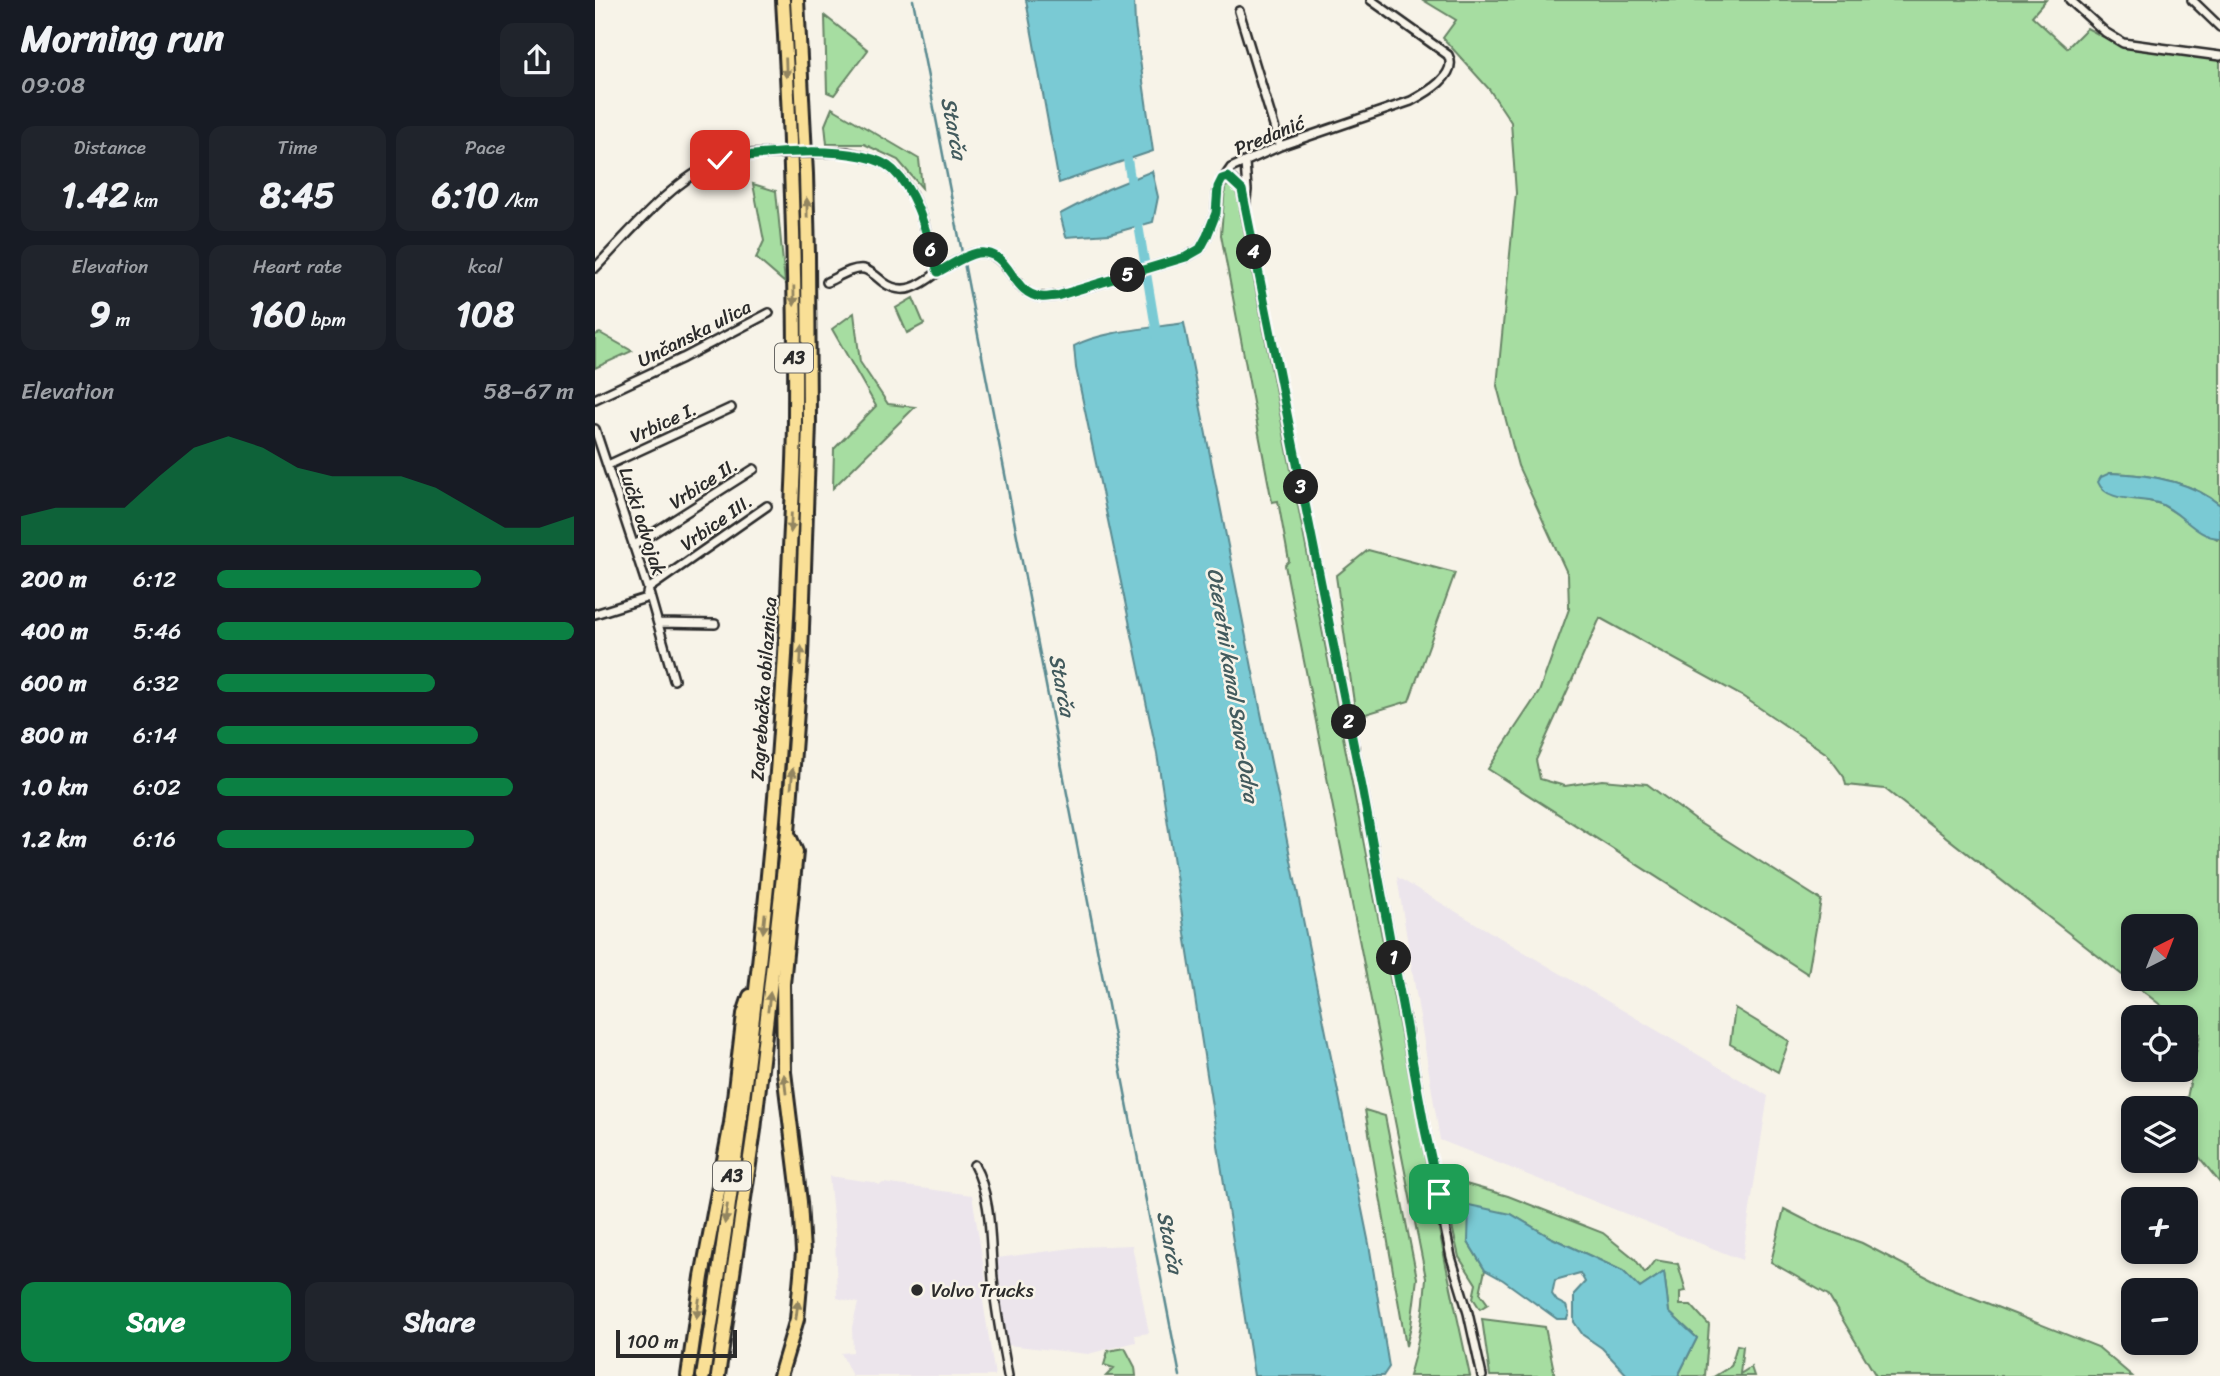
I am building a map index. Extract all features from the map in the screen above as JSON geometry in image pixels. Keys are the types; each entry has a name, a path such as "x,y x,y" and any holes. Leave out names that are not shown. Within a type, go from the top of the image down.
{"highway":[{"name":"Zagrebačka obilaznica","path":"703,1376 758,976 782,717 795,419 793,258 783,0"},
{"name":"Zagrebačka obilaznica","path":"718,1376 752,1143 788,832 801,657 809,423 806,174 797,0"},
{"path":"780,1376 797,1319 803,1252 800,1202 784,1072 783,984 796,852 788,832"},
{"path":"688,1374 702,1277 731,1123 744,1014 758,976"}],"street":[{"name":"Predanić","path":"827,282 855,269 863,269 896,289 907,290 977,253 998,257 1017,283 1038,297 1057,296 1170,263 1200,249 1216,213 1218,187 1231,168 1280,146 1411,101 1444,78 1450,68 1448,55 1371,0"},
{"path":"2070,0 2105,32 2123,43 2220,55"},
{"path":"2192,0 2220,27"},
{"path":"1239,11 1280,146"},
{"path":"595,268 690,176 720,160 751,155 846,152 891,168 905,184 919,211 938,272"},
{"path":"1245,163 1245,208"},
{"path":"1222,179 1228,177 1242,190 1363,792 1425,1130 1451,1257 1468,1313 1482,1376"},
{"name":"Unčanska ulica","path":"595,399 683,358 769,313"},
{"name":"Vrbice I.","path":"608,465 731,408"},
{"name":"Lučki odvojak","path":"595,429 659,623 674,680"},
{"name":"Vrbice II.","path":"633,546 754,468"},
{"name":"Vrbice III.","path":"595,614 646,598 648,589 767,506"},
{"path":"659,623 715,624"},
{"path":"974,1165 981,1177 987,1205 994,1288 1008,1376"}],"shaded area":[{"path":"1397,877 1768,1096 1742,1260 1440,1140"},
{"path":"829,1176 880,1185 883,1183 972,1195 988,1294 983,1301 995,1376 852,1376 841,1353 853,1352 852,1327 858,1303 837,1298 835,1234"},
{"path":"1132,1245 1149,1333 1135,1335 1136,1342 1088,1354 1008,1345 997,1258 1080,1247"}],"green space":[{"path":"1423,0 2046,0 2032,16 2067,48 2087,28 2122,47 2220,59 2220,505 2196,490 2168,480 2110,473 2141,499 2161,504 2217,539 2220,538 2220,1183 2198,1156 2198,1096 2187,1096 2190,1082 2198,1082 2198,1005 2161,1005 2143,991 2198,991 2198,914 2121,914 2121,974 1885,789 1846,785 1844,777 1827,754 1742,696 1600,618 1536,760 1540,779 1565,786 1602,780 1647,784 1698,822 1821,900 1808,974 1488,769 1539,692 1569,609 1568,575 1518,466 1497,386 1516,193 1511,122 1489,89 1443,38 1456,20"},
{"path":"825,16 868,50 834,95 827,92"},
{"path":"832,108 919,159 922,188 898,160 864,144 827,144 825,125"},
{"path":"753,184 776,191 785,283 756,258 764,241"},
{"path":"1233,184 1237,193 1470,1376 1409,1376 1416,1352 1426,1278 1285,565 1289,561 1278,501 1272,502 1221,235 1225,187"},
{"path":"913,298 924,324 907,333 896,308"},
{"path":"854,313 860,362 888,404 915,407 833,488 834,449 876,406 832,329"},
{"path":"600,333 632,351 595,368 595,335"},
{"path":"1368,550 1455,573 1409,701 1356,717 1336,576"},
{"path":"1735,1008 1789,1041 1778,1072 1730,1044"},
{"path":"1365,1110 1385,1116 1417,1278 1406,1346"},
{"path":"1455,1181 1508,1196 1603,1233 1635,1259 1645,1273 1655,1260 1678,1264 1686,1291 1680,1292 1680,1305 1691,1305 1709,1325 1705,1376 1678,1376 1697,1338 1669,1312 1664,1272 1640,1288 1623,1271 1550,1237 1511,1214 1468,1242 1485,1270 1480,1293 1488,1304 1480,1309 1473,1298 1476,1284 1459,1257 1445,1195"},
{"path":"1784,1209 1821,1228 1862,1243 1946,1287 2098,1347 2132,1376 1876,1376 1828,1295 1771,1262"},
{"path":"1482,1319 1545,1327 1555,1376 1490,1376"},
{"path":"1737,1345 1743,1346 1740,1374 1751,1367 1754,1376 1715,1376 1731,1366"},
{"path":"1125,1348 1135,1367 1136,1376 1106,1376 1114,1368 1104,1365 1108,1351"}],"water":[{"path":"1026,0 1134,0 1135,25 1153,151 1059,183"},
{"path":"1152,171 1158,197 1153,222 1110,234 1066,237 1060,214 1108,189"},
{"path":"1184,323 1369,1244 1389,1367 1383,1376 1254,1376 1157,754 1076,368 1074,346 1112,333"},
{"path":"2110,473 2168,480 2208,497 2220,505 2220,538 2204,534 2158,503 2108,493 2098,482 2101,477"},
{"path":"1469,1205 1511,1214 1550,1237 1623,1271 1640,1288 1664,1272 1669,1312 1697,1338 1678,1376 1628,1376 1602,1348 1583,1335 1574,1322 1574,1294 1585,1282 1580,1273 1555,1280 1552,1294 1566,1306 1569,1313 1567,1319 1557,1319 1485,1270 1468,1242"}],"waterway":[{"name":"Starča","path":"913,0 1180,1376"},
{"name":"Oteretni kanal Sava-Odra","path":"1126,150 1132,188"},
{"name":"Oteretni kanal Sava-Odra","path":"1137,216 1157,337"}],"place":[{"name":"Volvo Trucks","path":"917,1290"}],"route":[{"path":"720,160 751,155 846,152 874,160 891,168 905,184 919,211 938,272 977,253 989,254 1004,262 1017,283 1038,297 1057,296 1186,257 1200,249 1207,236 1216,213 1218,187 1222,179 1228,177 1242,190 1363,792 1439,1194"}]}
